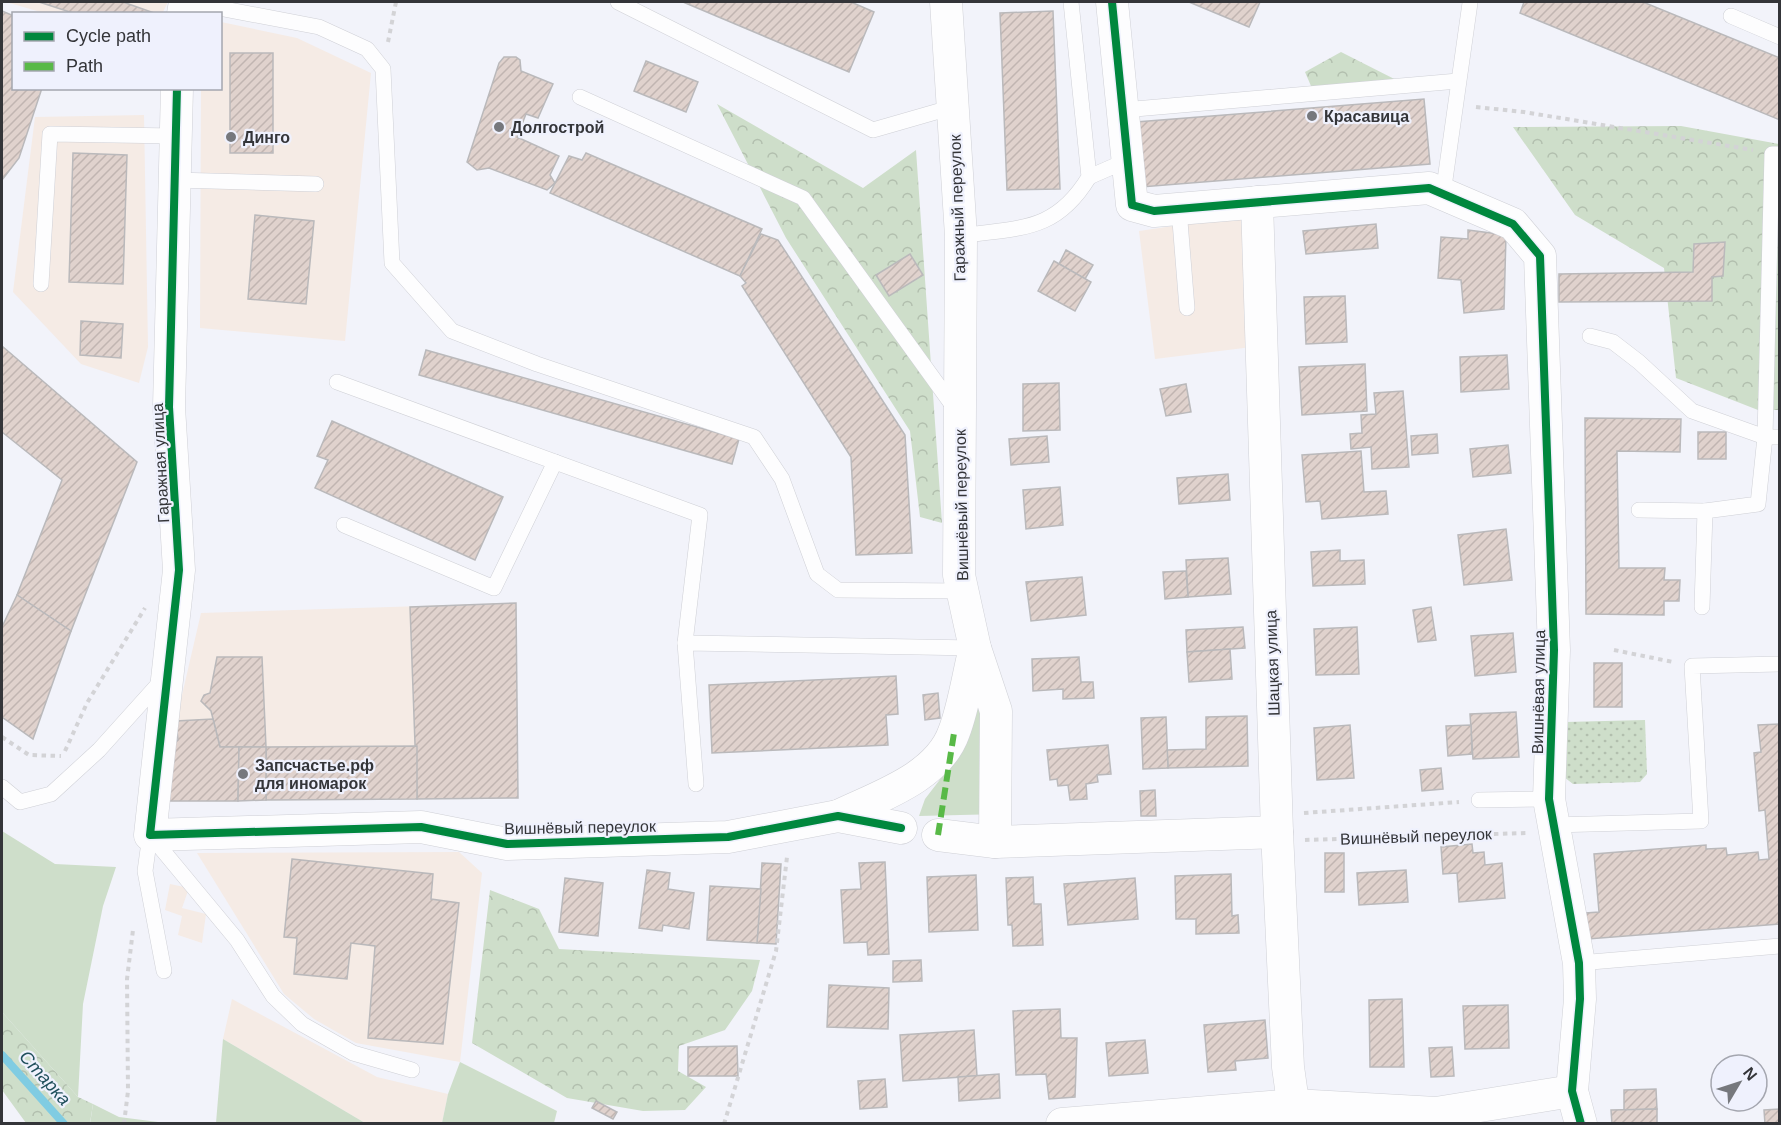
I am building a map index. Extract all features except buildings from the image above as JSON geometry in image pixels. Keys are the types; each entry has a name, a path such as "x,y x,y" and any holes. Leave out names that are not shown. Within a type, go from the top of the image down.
{"street":[{"name":"Гаражный переулок","path":"946,2 961,236 960,415"},
{"path":"1112,2 1132,205 1155,211 1429,188 1443,194"},
{"name":"Гаражная улица","path":"150,835 179,570 169,407 177,90"},
{"name":"Вишнёвая улица","path":"1443,194 1513,224 1540,256 1554,650 1552,819 1579,963 1580,999 1572,1091 1581,1124"},
{"name":"Шацкая улица","path":"1257,202 1277,829 1288,1067 1295,1114"},
{"name":"Вишнёвый переулок","path":"960,415 959,575 975,648 996,711 995,842"},
{"path":"837,816 912,779 939,759 954,734 975,648"},
{"name":"Вишнёвый переулок","path":"150,835 421,827 507,844 728,837 837,816 901,828"},
{"path":"938,835 995,842 1277,829"},
{"path":"1062,1124 1295,1114 1436,1113 1572,1091"}],"lane":[{"path":"186,2 319,27 367,49 383,69 392,263 452,331 537,364 754,436 782,479 817,574 838,590 963,591"},
{"path":"618,2 873,130 953,107"},
{"path":"961,236 1046,222 1076,200 1089,177 1071,2"},
{"path":"1443,194 1469,2"},
{"path":"1731,16 1779,37"},
{"path":"1123,110 1458,81"},
{"path":"580,97 803,198 960,415"},
{"path":"41,284 50,134 176,136"},
{"path":"1639,510 1706,511 1758,504 1772,437 1776,154"},
{"path":"1089,177 1128,160"},
{"path":"175,180 316,184"},
{"path":"1179,209 1187,308"},
{"path":"1590,336 1613,342 1639,362 1692,411 1772,437"},
{"path":"337,382 700,515 686,643 696,784"},
{"path":"344,525 494,588 555,462"},
{"path":"1702,607 1706,511"},
{"path":"686,643 975,648"},
{"path":"1552,819 1701,821 1692,666 1779,664"},
{"path":"2,787 20,802 51,794 99,750 168,673"},
{"name":"Вишнёвый переулок","path":"1479,800 1552,819"},
{"path":"150,835 145,871 164,971"},
{"path":"150,835 237,940 273,996 302,1024 353,1053 412,1070"},
{"path":"1579,963 1779,946"}],"path":[{"path":"383,69 396,2"},
{"path":"1454,104 1524,112 1776,154"},
{"path":"2,737 29,756 62,756 87,703 145,608 146,596"},
{"path":"1614,650 1659,659"},
{"path":"724,1124 776,951 785,861 806,822"},
{"path":"124,1124 128,1090 127,979 134,926"}],"shaded area":[{"path":"6,2 168,2 163,12 41,12"},
{"path":"222,22 297,38 371,73 345,341 200,328 201,90 222,90"},
{"path":"144,115 148,347 139,383 81,364 13,292 35,117"},
{"path":"1241,216 1252,347 1155,359 1139,231"},
{"path":"516,603 518,798 164,801 162,753 178,740 176,721 201,613"},
{"path":"459,852 482,873 460,1062 356,1043 314,1019 284,994 197,853"},
{"path":"170,884 189,888 182,908 206,914 202,943 178,935 182,916 165,910"},
{"path":"232,999 377,1077 448,1094 442,1123 365,1123 223,1039"}],"green space":[{"path":"1341,52 1418,91 1317,100 1305,72"},
{"path":"717,104 863,188 916,150 942,523 920,517 910,431 786,238"},
{"path":"1681,126 1779,144 1779,410 1758,410 1676,378 1664,268 1575,215 1513,127"},
{"path":"977,660 1002,814 919,816 925,799 945,773"},
{"path":"1645,720 1647,774 1640,782 1573,784 1564,777 1565,722"},
{"path":"2,831 55,864 116,867 103,906 83,1004 78,1097 2,1012"},
{"path":"490,890 539,909 559,949 760,960 752,991 725,1030 679,1046 678,1071 706,1087 685,1110 643,1111 567,1098 472,1043"},
{"path":"2,1012 78,1097 93,1104 90,1123 26,1123 2,1090"},
{"path":"223,1039 365,1123 216,1123"},
{"path":"460,1062 557,1111 554,1123 442,1123 448,1094"},
{"path":"93,1104 119,1117 166,1123 90,1124"}],"waterway":[{"name":"Старка","path":"2,1055 64,1124"}],"marked path":[{"path":"938,835 954,733"}],"cycle path":[{"path":"1112,2 1132,205 1154,211 1429,188 1513,224 1540,256 1554,650 1549,799 1579,963 1580,999 1572,1091 1581,1124"},
{"path":"177,90 169,407 179,570 150,835 421,827 507,844 728,837 838,816 901,828"}],"place":[{"name":"Красавица","path":"1312,116"},
{"name":"Долгострой","path":"499,127"},
{"name":"Динго","path":"231,137"},
{"name":"Запсчастье.рф для иномарок","path":"243,774"}]}
